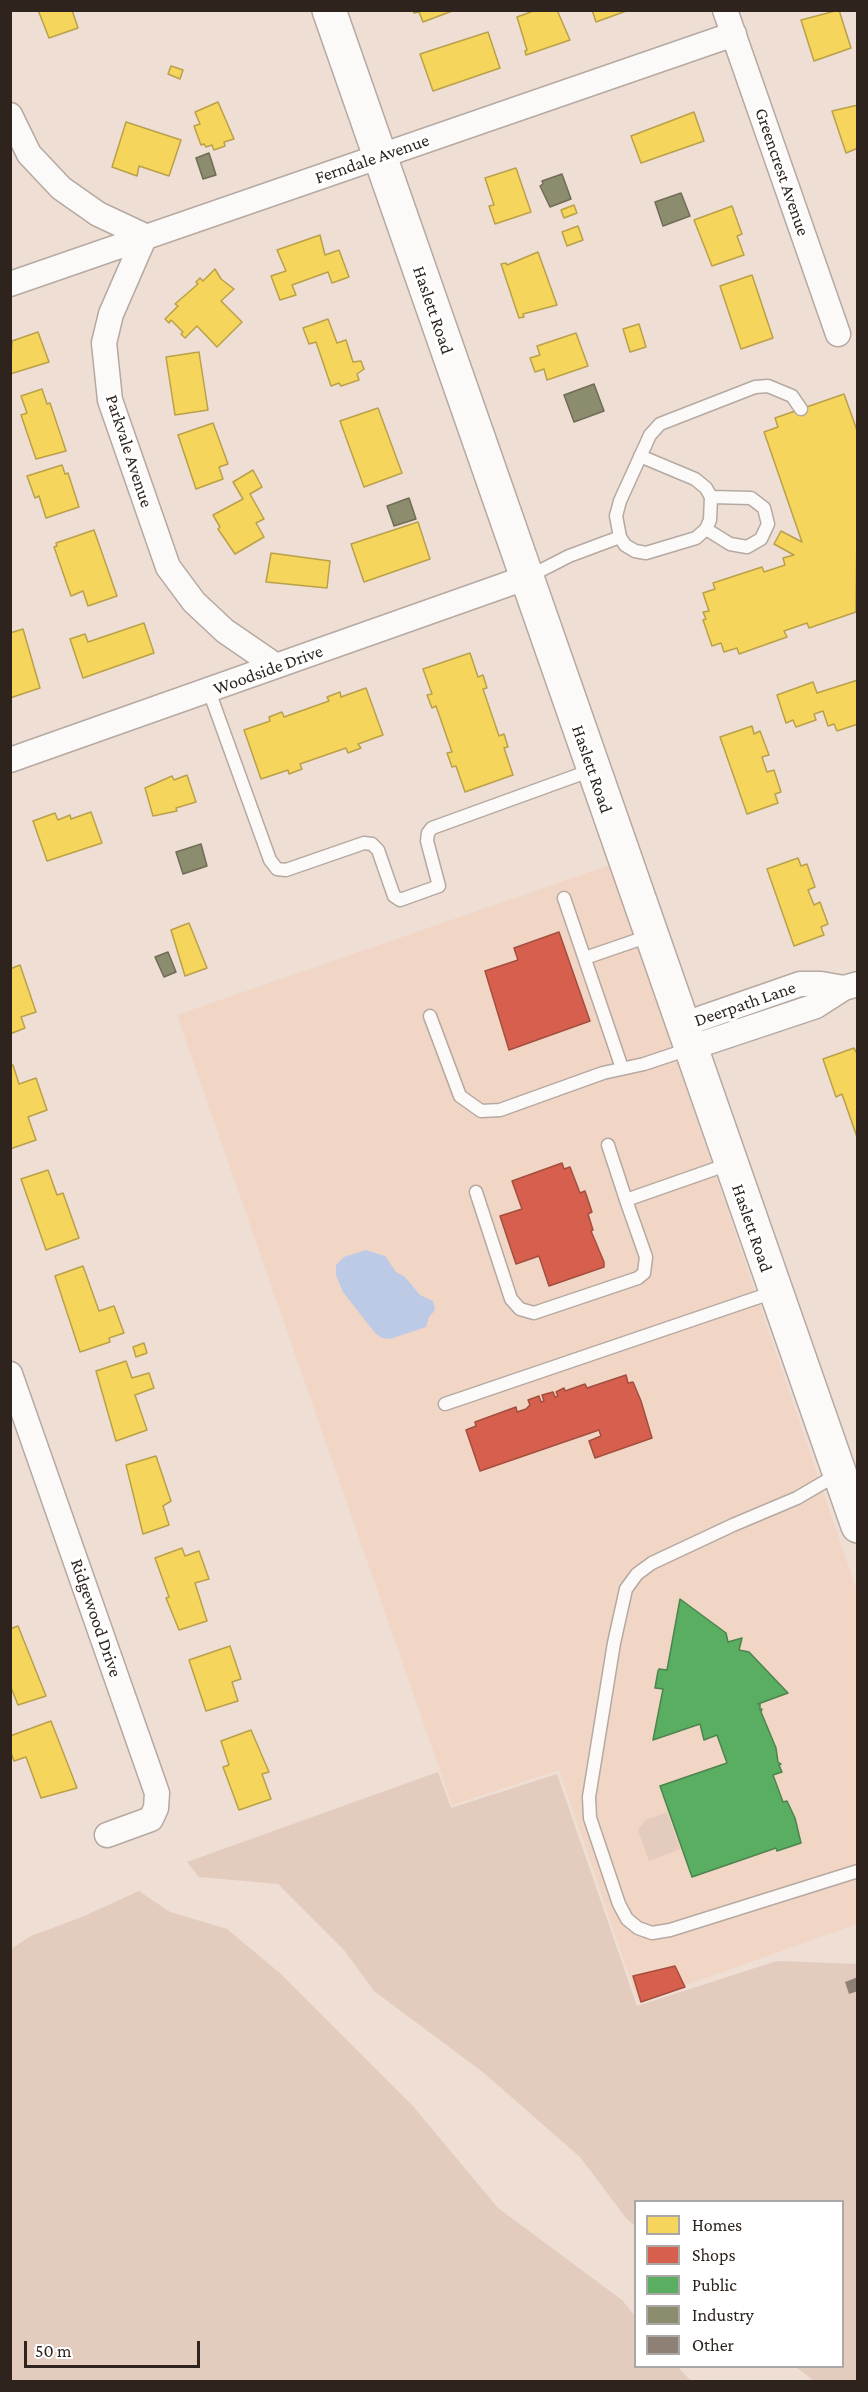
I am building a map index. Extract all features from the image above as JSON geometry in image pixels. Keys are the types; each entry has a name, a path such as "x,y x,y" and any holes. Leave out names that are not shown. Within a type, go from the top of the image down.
{"main road":[{"name":"Haslett Road","path":"329,10 774,1293 848,1470 858,1526"}],"street":[{"name":"Greencrest Avenue","path":"725,10 838,334"},
{"name":"Ferndale Avenue","path":"10,284 734,34"},
{"path":"10,115 28,154 52,180 98,214 145,236"},
{"name":"Parkvale Avenue","path":"145,236 111,314 104,343 110,400 168,567 194,602 225,631 276,666"},
{"name":"Woodside Drive","path":"10,760 525,578"},
{"name":"Deerpath Lane","path":"686,1037 800,984 851,986"},
{"name":"Ridgewood Drive","path":"10,1374 158,1793 156,1808 151,1819 107,1835"}],"lane":[{"path":"640,456 695,479 706,488 711,497 706,530 696,538 646,553 635,551 625,545 620,537 616,516 640,456 650,435 660,424 755,387 780,388 792,396 801,409"},
{"path":"706,530 730,544 747,547 761,539 768,524 764,508 751,498 711,497"},
{"path":"525,578 569,556 620,537"},
{"path":"209,691 270,860 277,869 285,870 364,843 372,844 378,850 394,896 400,900 439,886 427,841 428,833 432,828 593,770"},
{"path":"564,898 622,1068"},
{"path":"585,958 650,936"},
{"path":"430,1017 460,1096 480,1111 500,1110 622,1068 686,1037"},
{"path":"476,1192 511,1299 520,1309 534,1313 638,1278 644,1273 646,1257 608,1145"},
{"path":"626,1200 729,1164"},
{"path":"445,1404 774,1293"},
{"path":"848,1470 797,1498 732,1524 652,1563 637,1574 626,1588 618,1621 589,1797 590,1818 619,1904 627,1919 638,1928 652,1933 670,1930 858,1871"}],"shaded area":[{"path":"610,865 857,1591 857,1924 638,2002 559,1770 452,1805 177,1015"},
{"path":"438,1772 451,1808 557,1774 637,2006 777,1961 857,1964 857,2381 814,2381 797,2368 844,2368 844,2200 634,2200 634,2225 626,2218 580,2157 484,2073 374,1991 344,1950 278,1884 199,1877 187,1862"},
{"path":"667,1812 680,1849 649,1861 638,1830 646,1820"},
{"path":"139,1891 170,1912 227,1929 282,1975 412,2105 498,2208 622,2300 634,2315 634,2368 679,2368 691,2381 11,2381 11,1949 31,1936 82,1917"}],"water":[{"path":"366,1250 385,1256 396,1272 405,1277 420,1295 433,1301 435,1310 429,1317 426,1327 390,1339 382,1338 375,1333 343,1292 336,1275 336,1265 344,1257"}],"building: Homes":[{"path":"38,10 72,10 78,28 49,38"},
{"path":"413,10 455,10 423,22 419,12 414,13"},
{"path":"536,10 557,10 570,40 526,55 527,50 517,17"},
{"path":"592,10 629,10 596,22"},
{"path":"839,10 851,48 814,61 801,20"},
{"path":"488,32 500,68 433,91 420,54"},
{"path":"171,66 183,70 180,79 168,74"},
{"path":"218,102 234,139 224,142 225,146 214,150 212,145 206,147 204,144 201,145 194,126 200,124 195,112"},
{"path":"858,105 858,148 846,153 832,111"},
{"path":"694,112 704,141 641,163 631,136"},
{"path":"126,122 181,140 169,176 139,166 137,176 112,167"},
{"path":"516,168 531,212 495,224 489,206 494,205 485,178"},
{"path":"574,205 577,213 564,218 561,210"},
{"path":"732,206 742,234 737,236 744,255 712,266 694,220"},
{"path":"578,226 583,240 567,246 562,232"},
{"path":"320,235 325,255 339,250 349,277 332,283 328,272 292,285 296,295 280,300 271,276 286,271 277,250"},
{"path":"538,252 557,305 523,314 524,317 519,318 501,264 506,263 507,265"},
{"path":"215,269 221,279 234,289 221,301 242,322 217,347 197,326 185,338 181,334 183,332 171,320 169,323 165,319 178,306 175,304 198,284 196,282 200,278 203,281"},
{"path":"752,275 773,338 741,349 720,286"},
{"path":"328,319 337,343 346,340 353,362 361,361 364,369 357,374 359,380 341,386 339,383 331,386 316,342 309,344 303,328"},
{"path":"639,324 646,347 630,352 623,329"},
{"path":"38,332 49,362 10,374 12,341"},
{"path":"576,333 588,366 547,380 544,369 535,372 530,358 540,355 537,346"},
{"path":"199,352 208,410 175,415 166,357"},
{"path":"42,389 47,404 50,403 66,451 36,459 21,415 27,413 21,396"},
{"path":"844,394 858,433 856,612 809,628 807,623 784,631 787,637 739,654 737,648 724,652 721,643 712,646 703,620 706,619 703,612 709,611 703,593 715,589 713,583 762,567 764,572 785,565 783,558 794,555 774,544 781,531 802,542 764,432 778,427 775,418"},
{"path":"378,408 402,473 364,487 340,421"},
{"path":"213,423 228,464 219,467 223,479 196,489 178,435"},
{"path":"62,465 65,474 68,473 79,507 46,518 39,496 35,498 27,476"},
{"path":"253,470 262,487 250,494 264,519 256,523 264,537 235,554 218,529 220,527 213,515 243,499 233,482"},
{"path":"418,522 430,559 364,582 351,544"},
{"path":"94,530 117,596 88,606 83,591 71,596 54,547 57,546 56,543"},
{"path":"271,553 330,561 327,588 266,582"},
{"path":"144,623 154,653 83,678 70,639 85,634 88,642"},
{"path":"23,629 40,688 10,698 10,633"},
{"path":"470,653 478,677 483,675 487,688 483,689 499,736 504,734 508,747 504,748 513,775 465,792 456,766 452,767 447,753 452,752 436,706 432,708 427,695 432,694 423,669"},
{"path":"858,680 858,724 837,731 834,724 828,726 823,711 814,714 816,720 796,727 793,720 786,723 777,695 813,682 817,693"},
{"path":"366,688 383,735 358,744 361,748 348,753 346,748 300,764 302,769 289,774 288,770 261,779 244,730 270,721 269,717 282,712 284,717 329,701 327,697 340,692 341,697"},
{"path":"752,726 754,734 760,731 769,755 762,757 767,772 774,770 781,792 775,794 778,803 747,814 720,737"},
{"path":"187,775 196,802 176,808 177,811 153,816 145,788 172,776 174,780"},
{"path":"91,812 102,843 47,861 33,821 55,813 58,820 70,815 71,819"},
{"path":"798,858 801,866 807,864 815,887 808,890 814,905 820,902 828,924 821,927 824,935 794,946 767,869"},
{"path":"189,923 207,968 185,976 171,930"},
{"path":"20,965 36,1012 21,1017 25,1028 10,1034 10,969"},
{"path":"854,1048 858,1056 858,1140 842,1094 836,1097 823,1059"},
{"path":"13,1065 19,1084 36,1078 47,1110 28,1117 36,1140 10,1149 10,1066"},
{"path":"48,1170 57,1195 63,1193 79,1238 46,1250 21,1179"},
{"path":"83,1266 99,1311 114,1306 124,1333 109,1338 110,1342 80,1352 55,1276"},
{"path":"144,1343 147,1353 136,1357 133,1347"},
{"path":"126,1361 132,1378 149,1373 154,1388 135,1395 147,1430 116,1441 96,1371"},
{"path":"156,1456 171,1501 163,1506 169,1525 143,1534 126,1465"},
{"path":"182,1548 185,1556 199,1551 209,1579 195,1583 207,1621 179,1630 166,1598 169,1597 155,1558"},
{"path":"18,1626 46,1696 18,1705 10,1685 10,1629"},
{"path":"230,1646 241,1679 232,1682 238,1701 206,1711 189,1660"},
{"path":"51,1721 77,1788 41,1798 26,1757 14,1761 10,1750 10,1736"},
{"path":"251,1730 269,1772 262,1774 271,1799 239,1810 223,1767 229,1765 221,1741"}],"building: Shops":[{"path":"559,932 590,1021 509,1050 485,971 518,960 514,948"},
{"path":"562,1163 564,1169 570,1167 580,1193 585,1191 592,1212 588,1214 593,1230 591,1231 604,1267 549,1286 539,1256 516,1264 500,1216 522,1209 512,1181"},
{"path":"626,1375 628,1383 633,1382 641,1401 652,1438 595,1458 589,1441 601,1436 599,1430 480,1471 466,1430 476,1426 475,1422 516,1407 517,1412 526,1409 530,1405 528,1400 539,1396 541,1402 544,1401 542,1395 553,1392 555,1397 558,1396 556,1392 564,1388 565,1391 585,1384 587,1388"},
{"path":"675,1966 685,1987 641,2002 633,1976"}],"building: Public":[{"path":"680,1599 726,1633 728,1642 742,1638 739,1650 749,1652 788,1693 758,1704 760,1704 760,1710 762,1709 761,1712 776,1748 778,1762 781,1764 779,1765 782,1772 773,1775 783,1802 787,1801 795,1818 801,1843 777,1851 776,1848 692,1877 660,1786 727,1763 717,1735 704,1740 700,1724 653,1740 663,1689 655,1688 658,1671 659,1669 667,1670"}],"building: Industry":[{"path":"209,153 216,175 203,179 196,158"},
{"path":"562,174 571,199 550,207 540,186 543,184 542,181"},
{"path":"681,193 690,216 663,226 655,202"},
{"path":"594,384 604,411 574,422 564,395"},
{"path":"409,498 416,519 394,526 387,506"},
{"path":"201,844 207,866 183,874 176,852"},
{"path":"168,952 176,972 164,977 155,957"}],"building: Other":[{"path":"858,1977 858,1991 849,1994 845,1982"}]}
